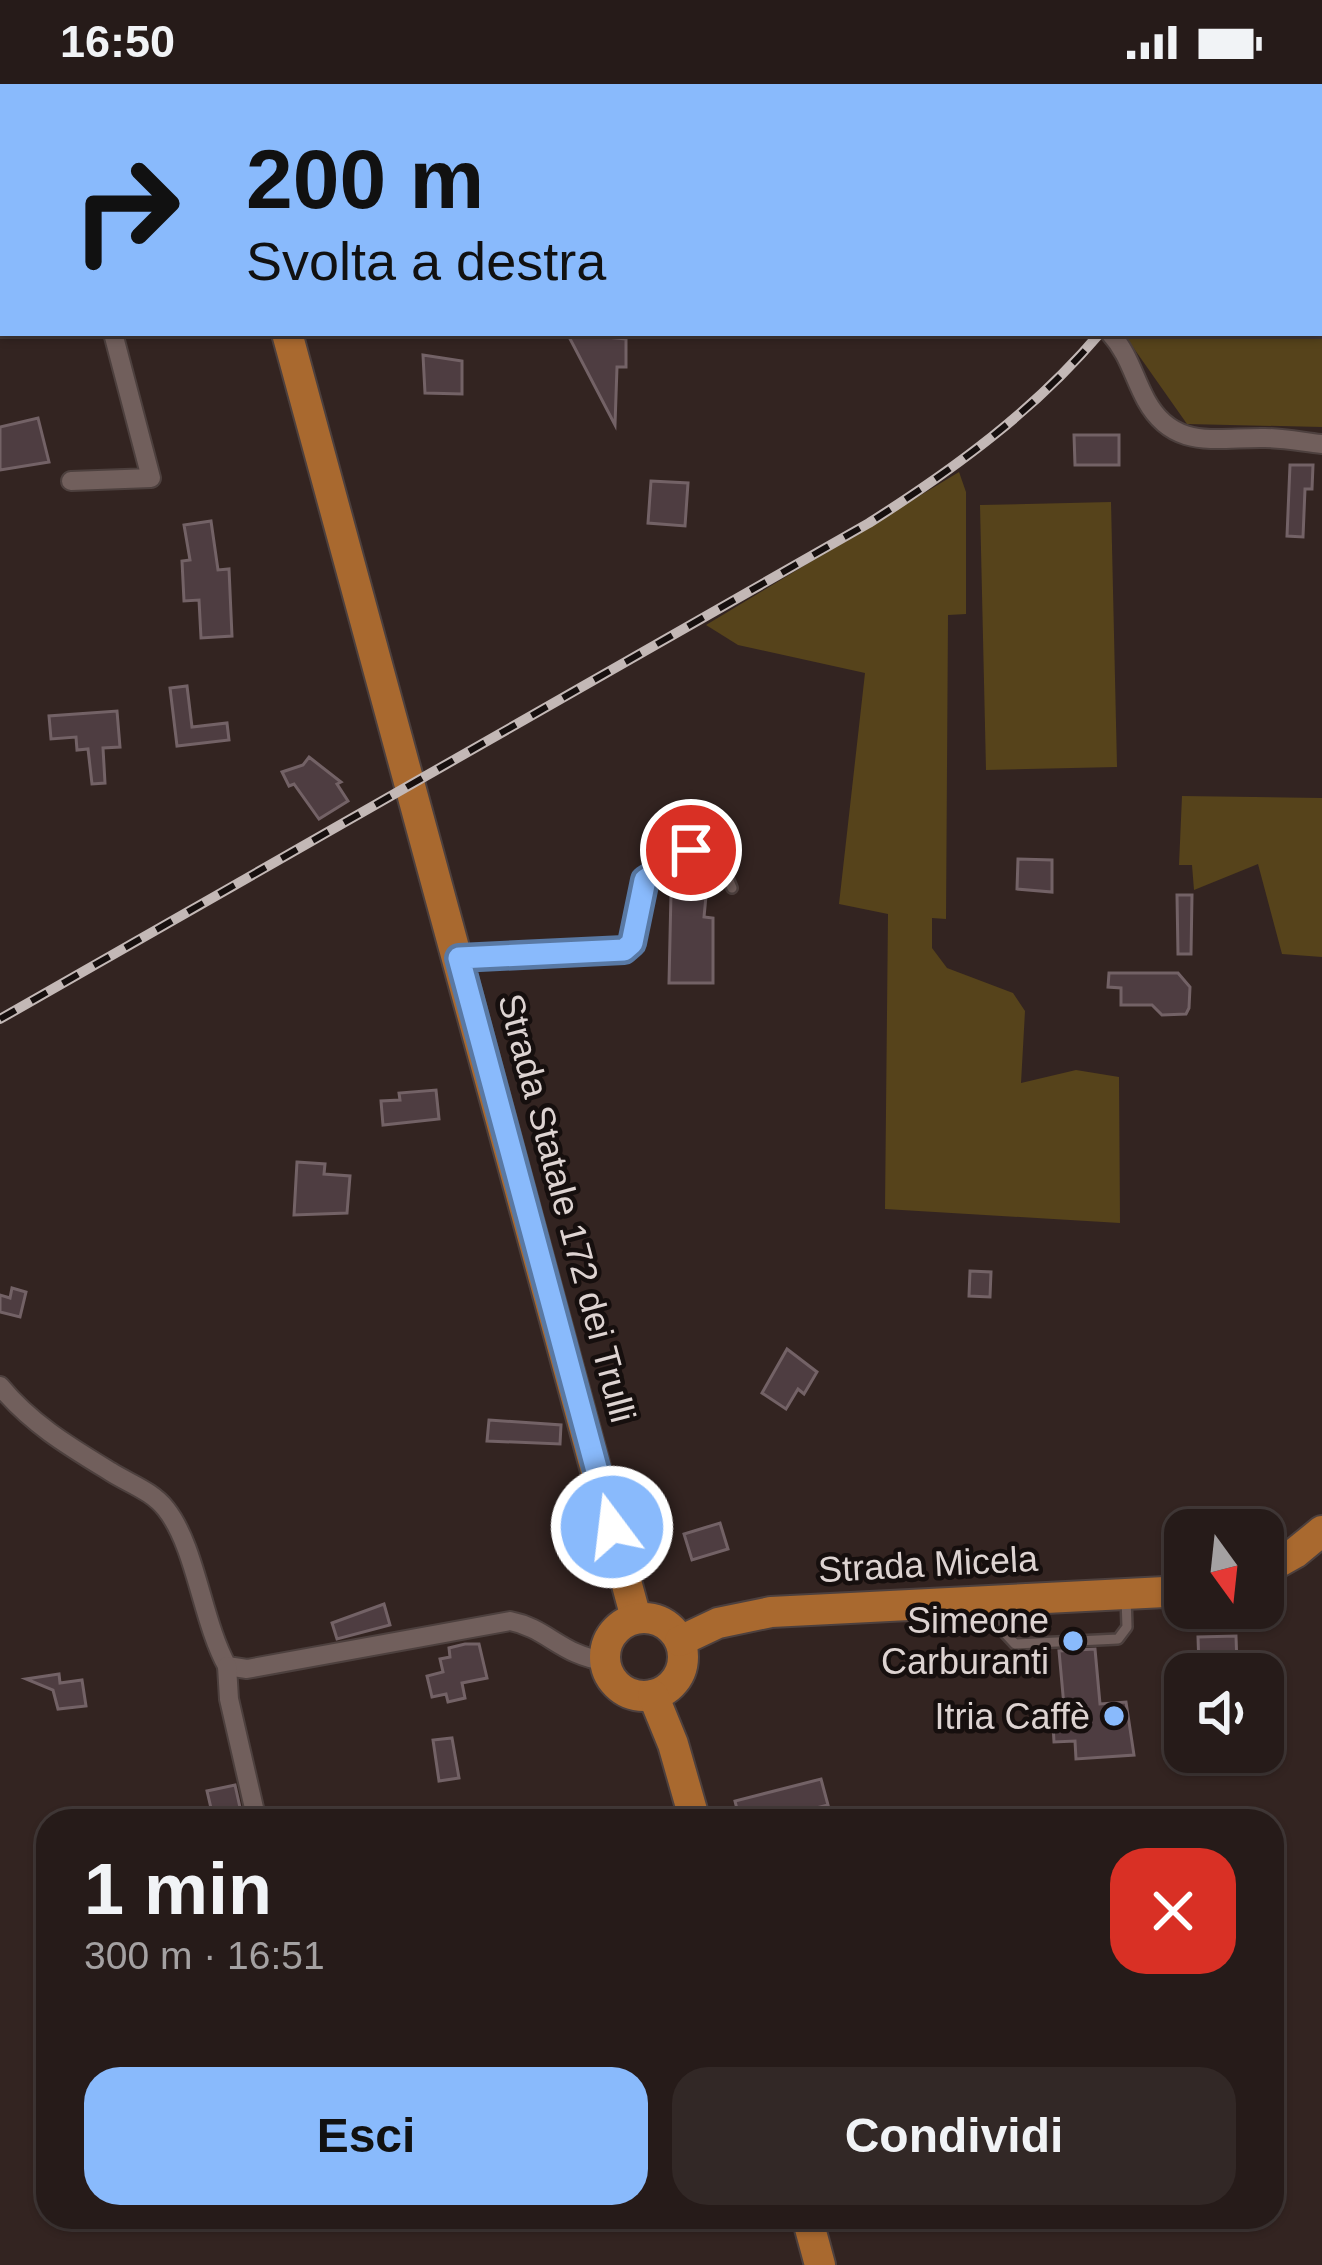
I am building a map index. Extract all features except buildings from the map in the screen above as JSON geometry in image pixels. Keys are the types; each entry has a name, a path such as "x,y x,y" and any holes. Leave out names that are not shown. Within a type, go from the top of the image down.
{"main road":[{"name":"Strada Statale 172 dei Trulli","path":"287,336 636,1618"},
{"path":"1284,1559 1322,1531"},
{"name":"Strada Micela","path":"680,1641 744,1615 1164,1592"},
{"path":"636,1618 662,1622 680,1641 680,1674 653,1695 627,1692 616,1684 605,1660 616,1629 636,1618"},
{"path":"653,1695 692,1809"},
{"path":"810,2229 820,2265"}],"street":[{"path":"70,481 151,478 114,336"},
{"path":"1113,336 1127,352 1147,402 1173,433 1204,439 1270,437 1322,444"},
{"path":"0,1386 45,1431 150,1494 167,1510 227,1666 229,1699 254,1809"},
{"path":"227,1666 247,1669 510,1621 525,1624 563,1650 605,1660"}],"lane":[{"path":"459,958 624,950 632,943 645,880 691,850 717,852 732,887"},
{"path":"1000,1599 1003,1631 1015,1644 1118,1639 1127,1627 1126,1593"}],"shaded area":[{"path":"1125,336 1322,336 1322,427 1187,424"},
{"path":"959,472 966,492 966,614 948,615 946,919 932,918 932,948 947,968 1013,993 1025,1011 1021,1083 1076,1070 1119,1077 1120,1223 885,1209 888,914 839,904 865,673 738,645 706,625"},
{"path":"1111,502 1117,767 986,770 980,505"},
{"path":"1182,796 1322,798 1322,957 1282,954 1258,864 1194,890 1192,865 1179,865"}],"railway":[{"path":"0,1019 869,523 992,437 1097,336"}],"place":[{"name":"Simeone Carburanti","path":"1073,1641"},
{"name":"Itria Caffè","path":"1114,1716"}],"route":[{"path":"612,1527 459,958 624,950 632,943 645,880 691,850"}]}
